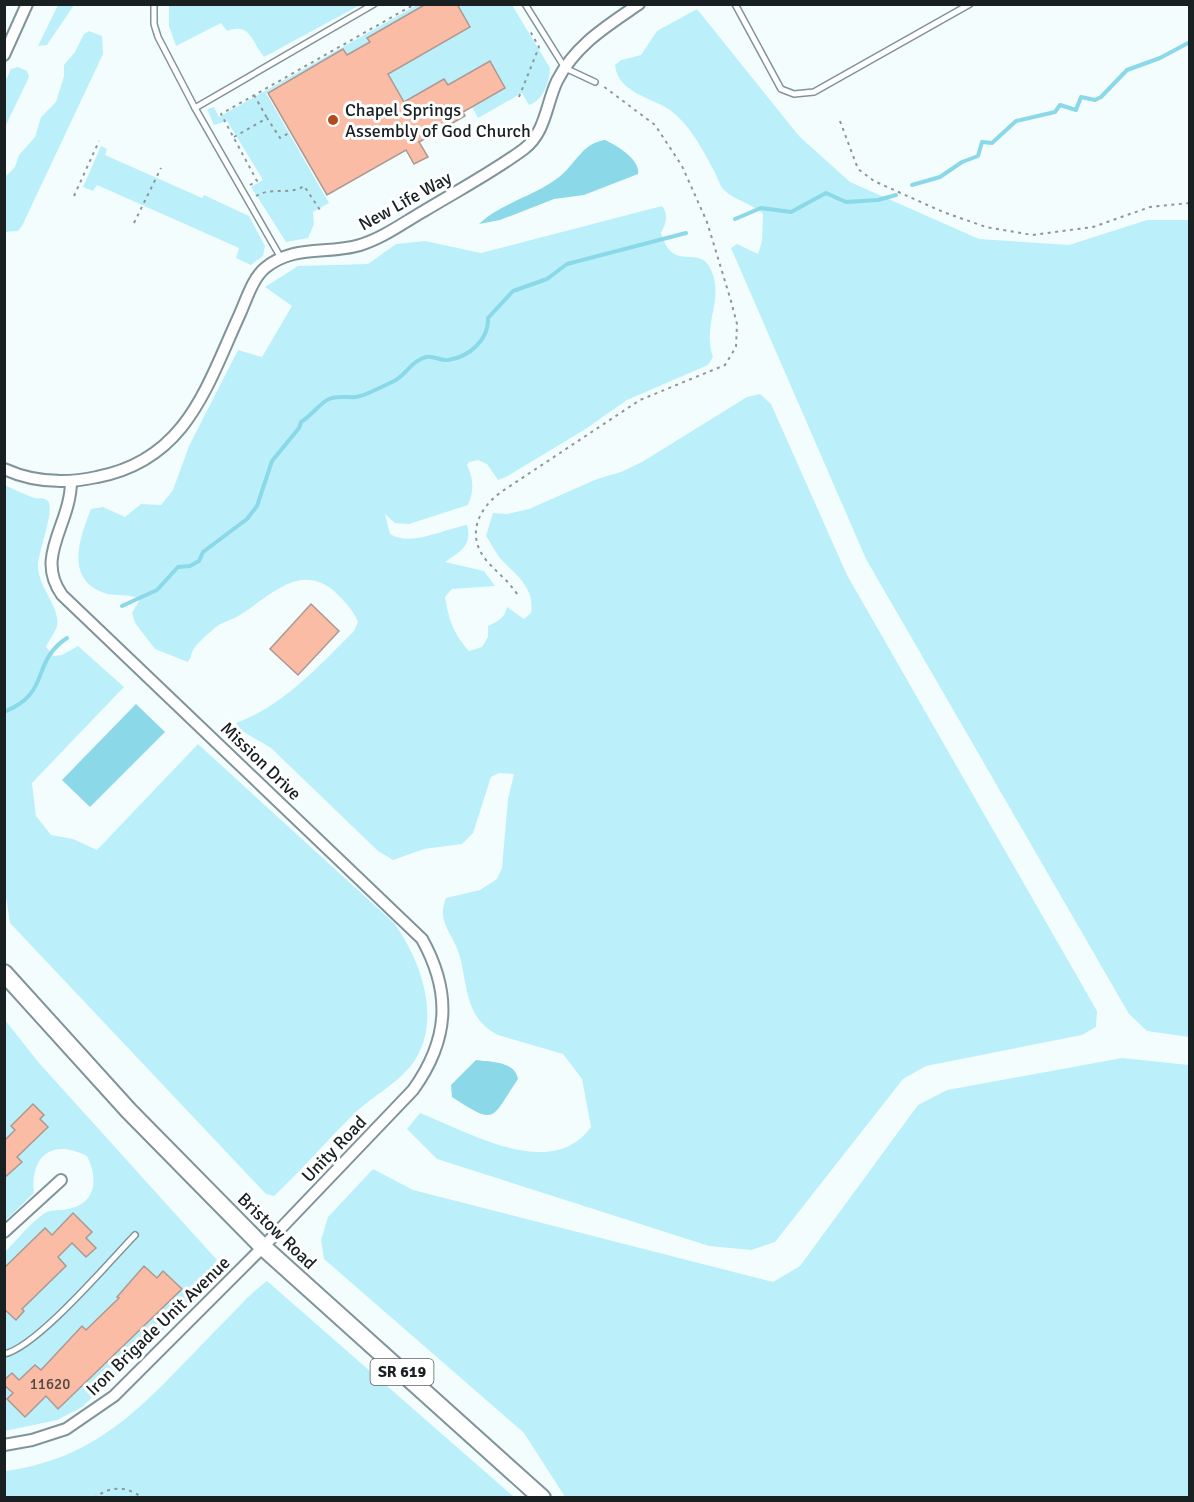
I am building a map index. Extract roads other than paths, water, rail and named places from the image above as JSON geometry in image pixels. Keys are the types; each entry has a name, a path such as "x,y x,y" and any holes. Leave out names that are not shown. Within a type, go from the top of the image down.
{"main road":[{"name":"Bristow Road","path":"4,973 129,1111 263,1247 542,1497"}],"street":[{"path":"4,55 27,4"},
{"name":"New Life Way","path":"4,469 45,482 70,481 125,469 162,450 178,434 200,401 256,278 262,270 281,258 312,249 351,247 376,239 526,148 545,121 550,100 564,68 594,34 639,4"},
{"name":"Mission Drive","path":"70,481 67,513 52,551 52,580 62,595 422,939 432,957 441,984 443,1009 442,1030 427,1071"},
{"name":"Unity Road","path":"263,1247 413,1090 427,1071"},
{"path":"4,1232 61,1180"},
{"name":"Iron Brigade Unit Avenue","path":"4,1444 32,1440 66,1429 92,1413 114,1395 263,1247"}],"lane":[{"path":"154,4 154,24 158,37 195,108 281,258"},
{"path":"195,108 374,4"},
{"path":"525,4 564,68 595,82"},
{"path":"735,4 781,88 794,94 814,92 970,4"},
{"path":"4,1354 14,1353 34,1338 135,1235"}],"waterway":[{"path":"912,185 940,177 962,162 978,156 982,142 992,143 1016,121 1055,112 1060,105 1076,110 1081,97 1095,100 1101,97 1127,70 1160,58 1190,42"},
{"path":"735,219 761,208 791,212 826,193 846,202 878,200 896,195"},
{"path":"122,606 157,590 178,567 190,566 199,561 203,552 247,519 257,506 272,461 299,428 301,422 326,401 336,397 356,397 369,393 398,378 416,362 426,357 448,360 464,355 482,340 488,318 513,291 547,279 567,264 686,233"},
{"path":"4,712 29,696 48,657 67,638"}],"place":[{"name":"Chapel Springs Assembly of God Church","path":"333,120"}]}
